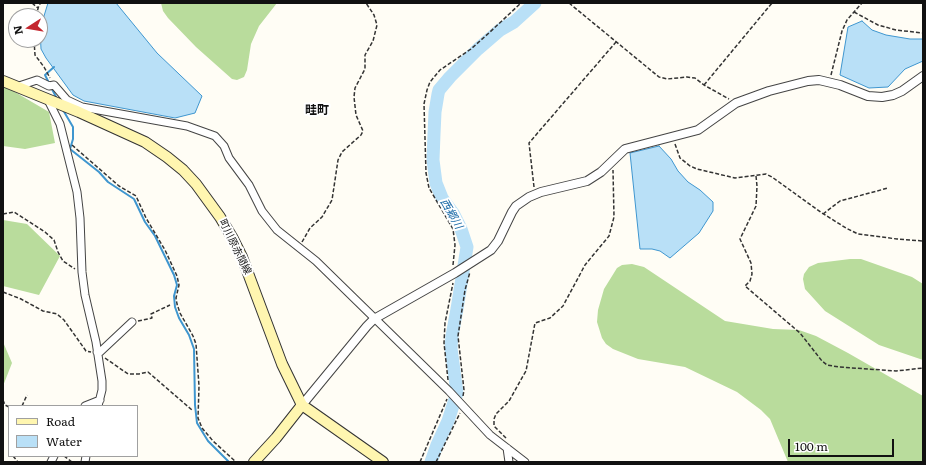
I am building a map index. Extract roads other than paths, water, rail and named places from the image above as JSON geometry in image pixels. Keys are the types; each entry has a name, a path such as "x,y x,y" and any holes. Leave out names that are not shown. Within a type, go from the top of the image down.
{"main road":[{"name":"町川原赤間線","path":"3,82 47,98 106,123 144,142 183,170 196,184 220,217 242,257 282,364 302,405 383,462"},
{"path":"254,462 276,438 302,405"}],"street":[{"path":"302,405 374,319 453,274 491,250 498,241 512,212 523,200 535,194 587,181 601,172 625,149 698,130 736,103 769,92 808,81 819,80 876,98 893,95 902,91 923,76"},
{"path":"16,87 37,80 48,86 54,85 67,100 82,107 187,126 215,136 224,146 229,158 249,185 276,230 316,262 450,392 490,435 525,462"},
{"path":"47,98 60,124 77,192 80,218 82,272 99,352 102,381 99,403"},
{"path":"99,352 132,322"},
{"path":"507,448 509,462"}],"water":[{"path":"48,3 116,3 157,53 202,96 195,113 175,118 84,101 73,95 41,49 48,48 48,8 46,8"},
{"path":"862,21 872,30 886,35 910,39 923,39 923,61 905,69 888,87 869,88 840,75 848,27"},
{"path":"659,146 688,182 700,190 713,202 713,211 699,233 670,258 660,251 640,249 630,153"}],"waterway":[{"name":"西郷川","path":"431,462 448,421 457,393 451,348 467,247 461,229 453,213 442,198 436,183 433,160 435,112 438,94 439,90 450,77 478,49 500,30 514,22 535,3"},
{"path":"49,83 45,75 54,67"},
{"path":"51,87 57,99"},
{"path":"63,110 73,127 73,139 70,149 99,172 108,182 134,199 145,222 155,236 174,275 177,285 174,296 175,307 179,318 189,335 194,349 195,405 197,423 208,441 229,462"}],"district":[{"name":"畦町","path":"317,110"}]}
